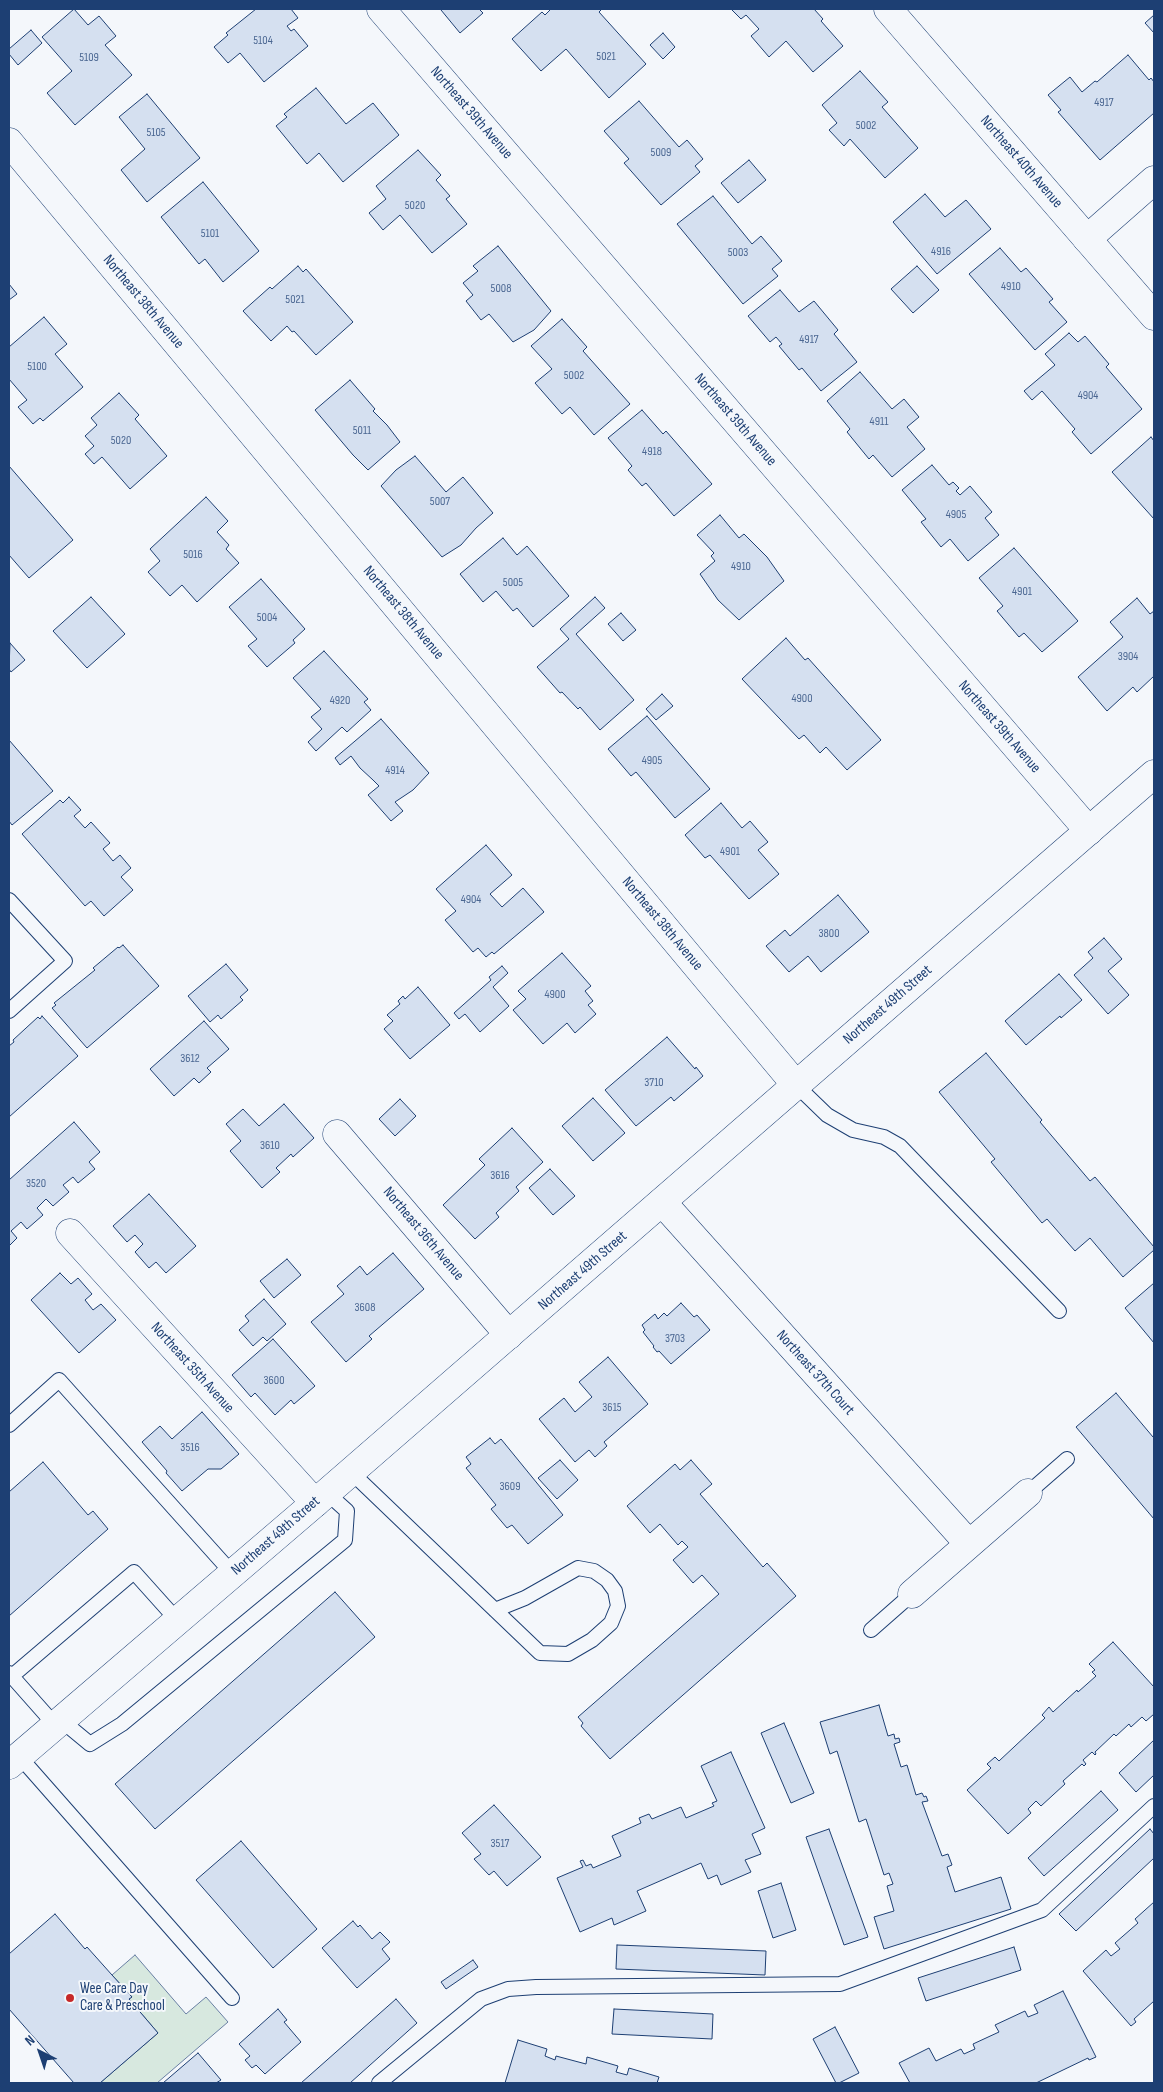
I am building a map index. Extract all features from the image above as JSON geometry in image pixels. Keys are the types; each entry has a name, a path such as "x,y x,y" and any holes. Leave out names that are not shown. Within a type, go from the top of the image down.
{"street":[{"name":"Northeast 39th Avenue","path":"381,9 1089,831"},
{"name":"Northeast 40th Avenue","path":"888,9 1154,316"},
{"name":"Northeast 38th Avenue","path":"9,142 796,1085"},
{"path":"1087,239 1154,180"},
{"name":"Northeast 49th Street","path":"12,1762 321,1498 1154,774"},
{"name":"Northeast 36th Avenue","path":"336,1134 508,1335"},
{"name":"Northeast 37th Court","path":"662,1202 969,1544"},
{"name":"Northeast 35th Avenue","path":"70,1233 321,1498"},
{"path":"912,1594 1028,1493"}],"lane":[{"path":"9,900 65,961 9,1011"},
{"path":"796,1085 828,1115 853,1130 884,1137 900,1146 1059,1311"},
{"path":"9,1425 59,1380 232,1573"},
{"path":"1028,1493 1067,1459"},
{"path":"351,1472 495,1610 540,1653 568,1654 592,1640 611,1623 618,1606 615,1591 607,1580 594,1571 578,1568 525,1598 495,1610"},
{"path":"178,1620 134,1572 10,1675 58,1723 90,1744 122,1724 345,1540 347,1511 321,1498"},
{"path":"871,1630 912,1594"},
{"path":"12,1762 232,1998"},
{"path":"379,2083 481,2000 508,1989 536,1987 840,1984 1042,1910 1154,1806"}],"shaded area":[{"path":"135,1955 186,2014 206,1997 228,2022 157,2083 100,2083 158,2033 129,1999 132,1997 112,1975"}],"building":[{"path":"74,9 88,25 99,16 116,36 105,45 132,75 75,125 47,93 72,71 42,37"},
{"path":"256,9 291,9 298,18 287,26 291,31 294,29 308,46 264,82 240,53 228,63 214,47 228,35 226,33"},
{"path":"442,9 479,9 483,13 460,33"},
{"path":"551,9 602,9 599,12 646,64 609,98 566,49 541,71 512,39 542,12 545,15"},
{"path":"731,9 814,9 823,19 821,21 843,46 813,72 786,41 769,57 751,36 759,29 746,15 741,19"},
{"path":"1154,15 1154,33 1145,23"},
{"path":"31,30 42,43 18,65 9,54 9,49"},
{"path":"663,33 675,47 663,59 650,45"},
{"path":"1128,55 1149,80 1151,78 1154,82 1154,113 1100,160 1058,112 1061,110 1048,95 1070,77 1082,92 1095,81 1097,82"},
{"path":"860,71 888,102 882,107 918,148 885,178 850,139 844,146 829,130 837,123 822,105"},
{"path":"316,88 346,124 373,103 399,135 343,182 319,153 307,164 276,126 287,117 284,114"},
{"path":"147,94 200,158 147,202 121,170 145,149 119,117"},
{"path":"639,101 679,147 687,140 703,159 695,166 700,172 661,205 624,163 629,159 604,131"},
{"path":"418,150 441,175 436,180 450,196 446,199 467,224 432,253 400,215 383,230 369,213 386,199 376,186"},
{"path":"749,160 766,180 738,203 721,183"},
{"path":"203,182 259,251 223,282 205,259 199,264 161,217"},
{"path":"925,194 945,217 966,200 991,229 937,274 893,222"},
{"path":"713,196 752,244 761,236 782,261 772,269 778,276 743,304 677,224"},
{"path":"498,246 551,311 534,330 513,342 489,314 481,320 466,301 473,295 463,283 478,271 473,266"},
{"path":"1000,248 1021,272 1026,268 1053,299 1049,302 1067,322 1035,350 969,274"},
{"path":"298,266 303,272 306,269 353,322 316,355 287,326 271,341 243,311"},
{"path":"917,266 939,290 913,313 891,289"},
{"path":"9,284 17,294 9,300"},
{"path":"780,290 799,312 814,301 838,330 834,334 857,362 821,391 802,368 799,370 779,346 782,344 776,337 770,342 748,316"},
{"path":"44,317 67,344 55,354 83,387 43,421 40,418 33,424 18,407 27,400 9,379 9,347"},
{"path":"562,319 587,347 583,351 630,404 594,435 570,407 562,414 535,383 552,369 531,346"},
{"path":"1069,333 1078,342 1085,336 1109,364 1106,367 1142,409 1091,454 1072,432 1075,429 1042,391 1032,400 1024,391 1055,365 1045,354"},
{"path":"860,372 892,409 904,399 919,417 907,427 925,449 892,477 873,455 869,459 847,432 850,429 827,401"},
{"path":"350,380 375,409 373,411 400,442 368,470 315,410"},
{"path":"119,393 139,415 135,419 167,456 130,489 102,457 94,464 85,454 94,446 85,436 97,425 91,418"},
{"path":"642,410 663,434 666,431 712,484 674,516 646,483 642,486 628,470 632,466 608,438"},
{"path":"1151,437 1154,441 1154,519 1112,472"},
{"path":"415,456 446,492 463,477 493,513 461,545 442,557 381,486 396,470"},
{"path":"932,465 949,485 953,482 959,488 956,491 960,495 970,486 992,512 985,518 999,535 968,561 950,539 941,547 921,522 926,519 902,490"},
{"path":"9,466 73,540 29,578 9,555"},
{"path":"206,497 228,521 217,532 229,545 226,549 239,563 197,602 182,585 170,596 148,572 160,561 150,549"},
{"path":"720,515 739,538 744,534 767,557 784,581 739,620 718,600 700,574 715,561 711,556 714,553 697,535"},
{"path":"503,538 517,555 527,546 569,596 533,627 517,608 513,611 496,591 483,602 460,574"},
{"path":"1014,548 1078,621 1042,652 1024,633 1019,637 997,611 1003,606 979,578"},
{"path":"261,579 305,629 293,640 295,643 267,667 248,646 257,639 229,607"},
{"path":"91,597 125,634 87,668 53,631"},
{"path":"595,597 605,608 576,634 634,700 600,730 580,707 578,709 562,692 560,693 537,667 569,639 560,629"},
{"path":"1137,598 1150,614 1154,611 1154,676 1137,692 1133,687 1107,711 1078,677 1123,637 1110,622"},
{"path":"621,613 636,630 623,641 608,624"},
{"path":"786,638 805,660 808,658 881,740 847,770 826,747 820,753 804,735 799,739 742,679"},
{"path":"10,643 25,660 11,672 9,669"},
{"path":"324,651 368,699 364,702 371,710 347,732 342,727 316,751 308,742 322,729 311,717 321,709 293,678"},
{"path":"662,694 673,706 656,720 646,709"},
{"path":"647,716 710,789 675,818 636,772 631,776 608,749"},
{"path":"381,719 429,773 413,790 395,802 403,811 391,821 368,795 379,786 360,768 351,756 340,765 335,758"},
{"path":"9,740 53,791 12,825 9,821"},
{"path":"69,797 81,810 74,816 85,828 91,822 110,843 103,849 113,861 120,855 131,868 121,877 133,890 104,916 91,901 85,906 22,834 60,800 63,803"},
{"path":"721,803 742,828 750,821 768,842 758,850 779,874 749,899 710,855 705,858 685,835"},
{"path":"486,845 512,875 490,894 502,907 523,888 544,912 494,954 492,952 486,957 478,948 473,952 445,920 456,911 436,889"},
{"path":"838,895 869,932 821,972 808,956 789,972 766,946 785,930 790,936"},
{"path":"1104,938 1122,959 1108,971 1129,995 1108,1014 1074,975 1093,958 1088,952"},
{"path":"123,945 159,986 87,1048 52,1008 56,1005 54,1003 95,970 93,968"},
{"path":"562,953 591,986 585,991 593,1001 588,1005 596,1014 575,1033 567,1023 543,1044 513,1010 526,999 518,991"},
{"path":"226,964 248,990 240,997 243,1000 221,1019 218,1015 210,1022 188,996"},
{"path":"502,966 508,973 493,987 509,1006 480,1032 465,1014 459,1019 454,1013 491,980 489,977"},
{"path":"1059,974 1082,1000 1026,1045 1005,1021"},
{"path":"418,987 450,1025 410,1059 384,1029 393,1021 387,1015 400,1004 398,1001 403,996 405,999"},
{"path":"42,1016 78,1056 9,1117 9,1046 38,1017 40,1019"},
{"path":"204,1021 229,1049 207,1068 211,1072 199,1083 194,1078 174,1096 150,1069"},
{"path":"667,1037 703,1076 674,1101 671,1097 636,1126 605,1090"},
{"path":"986,1053 1042,1120 1040,1122 1090,1181 1095,1177 1154,1247 1154,1250 1123,1277 1090,1238 1075,1251 1047,1219 1042,1223 991,1162 995,1159 939,1092"},
{"path":"593,1098 625,1133 593,1161 562,1126"},
{"path":"400,1099 416,1116 395,1136 379,1119"},
{"path":"284,1104 314,1138 293,1157 291,1154 276,1168 280,1172 262,1188 230,1151 241,1141 226,1124 243,1109 259,1126"},
{"path":"74,1122 100,1152 89,1162 95,1169 78,1183 73,1177 63,1185 69,1192 53,1206 46,1199 37,1208 43,1215 27,1229 21,1222 11,1231 17,1238 9,1246 9,1180"},
{"path":"512,1128 543,1162 516,1187 519,1191 496,1213 499,1217 475,1239 443,1205 485,1165 479,1159"},
{"path":"550,1169 575,1196 553,1215 529,1188"},
{"path":"149,1194 196,1246 166,1273 156,1262 149,1268 135,1252 143,1244 135,1235 127,1242 113,1226"},
{"path":"393,1253 424,1289 369,1336 372,1339 346,1362 311,1322 344,1294 337,1286 360,1266 367,1275"},
{"path":"287,1259 301,1275 274,1298 260,1281"},
{"path":"60,1273 71,1284 78,1278 92,1294 85,1300 93,1310 101,1304 116,1320 79,1353 31,1300"},
{"path":"1154,1283 1154,1343 1125,1308"},
{"path":"264,1299 286,1324 267,1341 263,1337 253,1346 239,1330 249,1321 245,1316"},
{"path":"681,1303 694,1317 697,1315 710,1330 671,1364 653,1347 643,1332 645,1330 642,1325 655,1314 658,1319 664,1313 667,1316"},
{"path":"273,1339 315,1386 294,1404 291,1400 275,1415 255,1393 251,1397 232,1375"},
{"path":"608,1357 648,1404 604,1442 607,1446 595,1457 589,1450 575,1462 539,1419 564,1398 575,1412 592,1397 579,1382"},
{"path":"1116,1393 1154,1436 1154,1519 1076,1427"},
{"path":"202,1412 239,1454 221,1469 208,1469 182,1491 142,1442 160,1426 172,1439"},
{"path":"490,1438 495,1444 501,1439 563,1515 528,1544 512,1525 507,1528 491,1509 496,1505 466,1468 471,1464 466,1457"},
{"path":"560,1460 578,1480 557,1499 538,1478"},
{"path":"691,1460 712,1484 700,1494 763,1567 767,1563 796,1596 610,1759 581,1726 583,1723 578,1717 719,1594 702,1575 693,1583 673,1560 688,1547 682,1541 678,1545 660,1524 650,1533 627,1506 675,1464 680,1470"},
{"path":"43,1462 88,1515 93,1511 108,1529 9,1616 9,1492"},
{"path":"335,1592 375,1637 155,1829 115,1784"},
{"path":"1113,1642 1154,1687 1154,1714 1146,1721 1142,1717 1131,1727 1129,1724 1116,1736 1114,1734 1095,1752 1095,1755 1092,1752 1083,1760 1086,1764 1084,1766 1082,1764 1063,1781 1065,1784 1041,1806 1036,1801 1028,1809 1031,1813 1008,1834 967,1790 991,1768 987,1764 995,1757 999,1761 1045,1718 1042,1715 1049,1707 1053,1712 1096,1676 1092,1672 1095,1670 1089,1664"},
{"path":"879,1705 888,1736 894,1734 895,1739 899,1738 900,1742 894,1744 901,1767 907,1765 916,1795 922,1793 924,1797 926,1796 928,1801 922,1802 942,1856 948,1854 952,1865 947,1867 955,1892 1001,1877 1011,1909 884,1949 874,1917 894,1911 887,1886 893,1884 889,1873 884,1875 866,1819 859,1822 837,1751 830,1754 820,1722"},
{"path":"784,1723 814,1793 791,1803 761,1733"},
{"path":"1154,1740 1154,1775 1136,1792 1119,1773"},
{"path":"731,1752 765,1828 752,1834 761,1854 745,1860 751,1872 721,1885 717,1875 708,1879 701,1863 637,1891 646,1911 614,1925 612,1918 580,1932 557,1878 583,1867 580,1861 583,1860 586,1866 591,1864 593,1868 621,1856 612,1836 641,1823 639,1818 649,1814 652,1819 681,1807 686,1818 714,1806 712,1803 717,1801 701,1766"},
{"path":"1101,1791 1118,1810 1044,1876 1028,1858"},
{"path":"494,1805 541,1857 507,1886 494,1871 489,1875 474,1859 481,1854 462,1833"},
{"path":"829,1829 868,1937 844,1945 806,1837"},
{"path":"1150,1829 1154,1834 1154,1858 1076,1931 1059,1914"},
{"path":"241,1841 317,1929 273,1968 196,1880"},
{"path":"781,1883 796,1930 773,1938 758,1891"},
{"path":"1154,1902 1154,2001 1134,2019 1136,2022 1131,2026 1083,1971 1106,1950 1111,1956 1120,1949 1115,1943 1138,1923 1135,1919"},
{"name":"Wee Care Day Care & Preschool","path":"55,1914 85,1949 87,1947 132,1997 129,1999 158,2033 100,2083 74,2083 9,2009 9,1954"},
{"path":"353,1921 358,1927 360,1925 372,1939 380,1932 390,1942 382,1949 390,1959 357,1988 322,1948"},
{"path":"617,1945 766,1951 765,1975 616,1969"},
{"path":"1014,1947 1021,1970 926,2001 918,1978"},
{"path":"473,1960 478,1967 446,1989 441,1982"},
{"path":"1063,1991 1096,2057 1089,2060 1088,2058 1036,2083 910,2083 899,2063 929,2048 936,2061 961,2049 964,2054 975,2049 973,2044 999,2032 995,2025 1025,2011 1028,2017 1038,2013 1034,2005"},
{"path":"396,1999 417,2023 350,2083 301,2083"},
{"path":"278,2009 287,2020 284,2022 301,2042 265,2074 256,2065 252,2068 245,2060 250,2056 239,2044"},
{"path":"614,2009 713,2014 712,2039 612,2034"},
{"path":"835,2027 859,2073 839,2083 836,2083 813,2039"},
{"path":"518,2040 547,2049 545,2056 555,2060 556,2056 586,2064 587,2057 618,2066 616,2072 627,2075 629,2068 659,2077 657,2083 505,2083"},
{"path":"198,2053 221,2080 216,2083 163,2083"}],"place":[{"name":"Wee Care Day Care & Preschool","path":"70,1998"}]}
